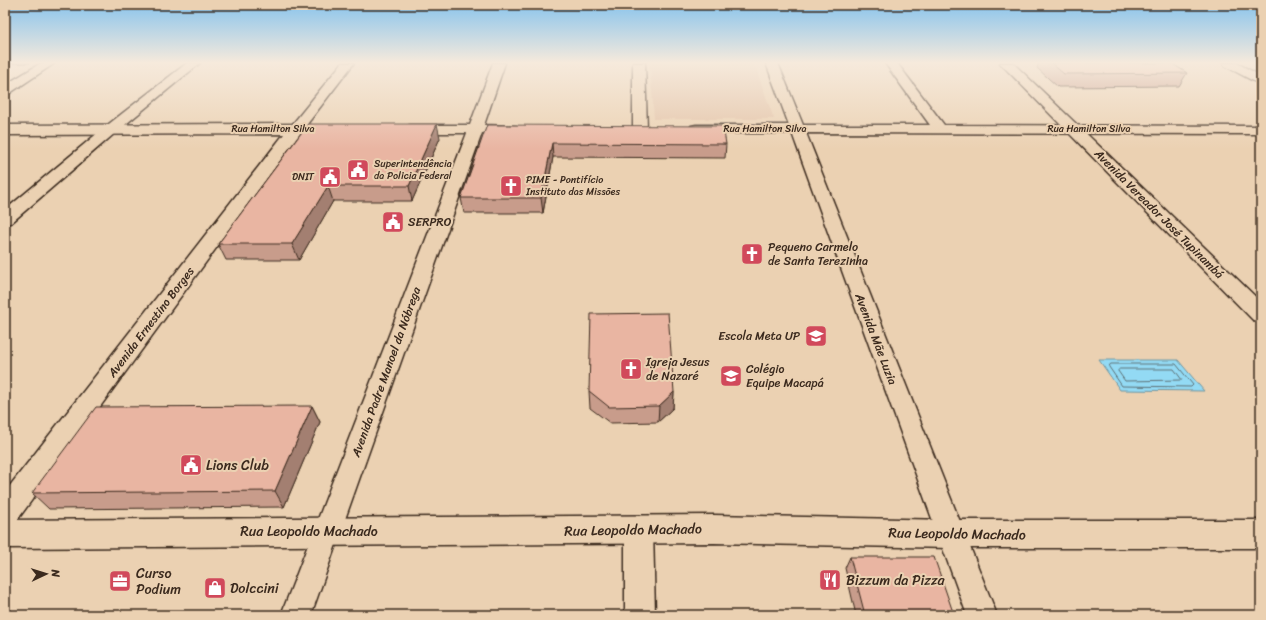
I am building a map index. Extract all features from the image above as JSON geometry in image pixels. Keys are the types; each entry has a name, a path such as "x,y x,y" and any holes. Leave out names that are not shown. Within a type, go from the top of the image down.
{"street":[{"path":"5,219 110,130 158,92"},
{"path":"304,129 329,92"},
{"name":"Avenida Padre Manoel da Nóbrega","path":"296,615 489,92"},
{"path":"639,92 640,130"},
{"name":"Avenida Mãe Luzia","path":"783,92 982,615"},
{"path":"912,92 940,129"},
{"name":"Avenida Vereador José Tupinambá","path":"1035,92 1261,315"},
{"name":"Rua Hamilton Silva","path":"679,129 796,128 1261,130"},
{"name":"Rua Hamilton Silva","path":"5,130 304,129"},
{"name":"Avenida Ernestino Borges","path":"5,514 304,129"},
{"path":"398,129 523,129"},
{"path":"624,130 656,129"},
{"path":"638,529 640,615"},
{"name":"Rua Leopoldo Machado","path":"5,534 328,530 531,531 714,529 950,534 1261,534"}],"shaded area":[{"path":"652,92 764,92 774,119 654,119"}],"water":[{"path":"1099,360 1178,360 1204,391 1120,390"}],"building":[{"name":"Superintendência da Policia Federal","path":"308,124 437,124 409,186 328,186 292,244 218,244"},
{"path":"487,125 723,126 726,144 552,143 541,198 461,198"},
{"name":"Igreja Jesus de Nazaré","path":"668,313 674,392 659,406 609,407 589,391 591,314"},
{"name":"Lions Club","path":"312,406 275,491 32,493 96,407"},
{"path":"850,557 934,557 954,615 865,615"}],"place":[{"name":"Superintendência da Policia Federal","path":"358,170"},
{"name":"DNIT","path":"330,177"},
{"name":"PIME - Pontifício Instituto das Missões","path":"511,186"},
{"name":"SERPRO","path":"393,222"},
{"name":"Pequeno Carmelo de Santa Terezinha","path":"752,254"},
{"name":"Escola Meta UP","path":"816,336"},
{"name":"Igreja Jesus de Nazaré","path":"631,369"},
{"name":"Colégio Equipe Macapá","path":"731,376"},
{"name":"Lions Club","path":"191,465"},
{"name":"Bizzum da Pizza","path":"830,580"},
{"name":"Curso Podium","path":"120,581"},
{"name":"Dolccini","path":"215,588"}]}
